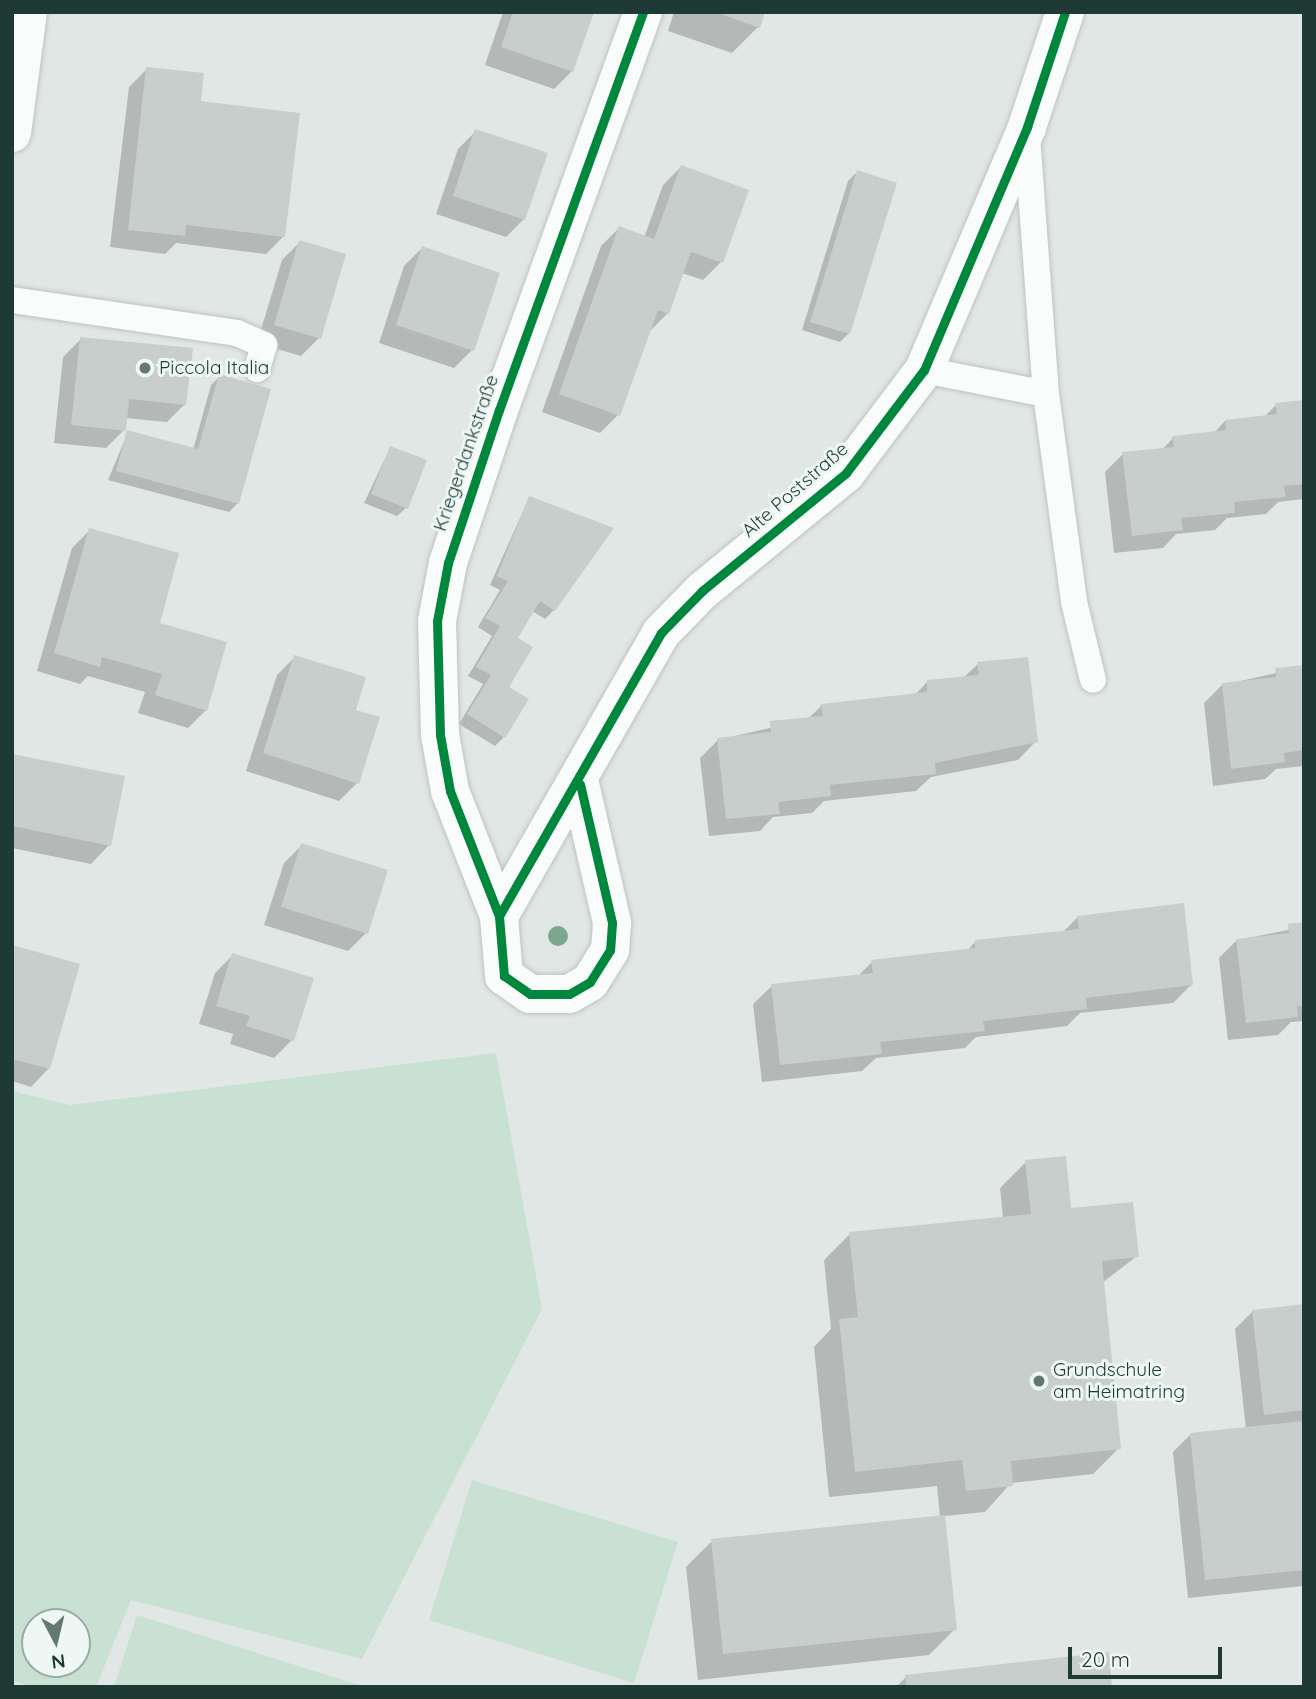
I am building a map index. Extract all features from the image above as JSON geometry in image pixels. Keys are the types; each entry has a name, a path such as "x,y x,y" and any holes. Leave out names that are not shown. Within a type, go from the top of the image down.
{"street":[{"path":"12,133 18,51 28,12"},
{"name":"Kriegerdankstraße","path":"580,784 612,923 610,950 590,982 569,993 530,994 505,976 499,916 450,791 440,735 437,621 448,564 499,410 643,12"},
{"name":"Alte Poststraße","path":"499,916 580,784 618,701 661,633 702,591 846,473 924,370 1027,127 1065,12"}],"lane":[{"name":"Alte Poststraße","path":"1027,127 1046,394 1074,602 1093,680"},
{"path":"12,300 237,333 264,345 257,369"},
{"path":"924,370 1046,394"}],"green space":[{"path":"496,1053 542,1309 362,1659 131,1600 96,1687 30,1687 12,1680 12,1091 70,1105"},
{"path":"472,1480 678,1542 634,1683 429,1620"},
{"path":"137,1615 365,1687 114,1687"}],"building":[{"path":"513,12 594,12 573,72 501,47"},
{"path":"715,12 765,12 760,28"},
{"path":"146,67 204,73 201,101 300,113 285,237 186,225 185,236 128,230"},
{"path":"475,129 548,153 525,220 453,196"},
{"path":"681,165 749,190 723,263 691,252 669,314 658,310 620,416 559,394 619,226 654,239"},
{"path":"857,170 897,183 850,334 810,322"},
{"path":"299,240 346,254 321,339 274,325"},
{"path":"422,246 500,273 474,351 396,325"},
{"path":"80,337 193,348 186,405 129,399 126,431 71,425"},
{"path":"219,374 271,389 239,504 116,471 127,430 198,449"},
{"path":"1304,400 1304,484 1284,486 1286,497 1234,502 1235,513 1181,518 1183,530 1132,536 1122,452 1174,447 1172,436 1226,430 1225,420 1277,414 1275,403"},
{"path":"390,446 427,460 408,509 371,494"},
{"path":"529,496 614,528 555,611 540,601 518,638 533,647 509,687 529,699 505,738 467,714 491,675 476,667 500,626 485,618 508,581 497,576"},
{"path":"89,528 179,553 160,623 227,642 207,711 155,695 162,674 102,657 100,667 54,653"},
{"path":"294,655 366,677 356,710 380,717 359,784 263,753"},
{"path":"1028,657 1038,742 935,763 936,774 830,785 831,796 778,802 780,814 726,819 717,738 771,732 770,721 823,716 821,704 927,692 927,680 979,675 977,662"},
{"path":"1304,665 1304,750 1284,753 1285,762 1231,769 1222,683 1276,677 1275,668"},
{"path":"12,754 125,776 111,846 12,826"},
{"path":"301,843 388,870 368,934 281,907"},
{"path":"1184,903 1193,985 1086,998 1087,1009 983,1021 985,1031 880,1042 882,1054 780,1065 771,984 873,973 871,960 975,948 975,940 1079,929 1077,916"},
{"path":"1304,922 1304,1006 1297,1006 1298,1017 1246,1023 1236,939 1289,933 1288,924"},
{"path":"12,945 80,964 50,1069 12,1059"},
{"path":"232,953 314,978 294,1041 246,1026 250,1016 216,1006"},
{"path":"1066,1156 1071,1208 1133,1202 1139,1257 1102,1261 1121,1449 1011,1461 1013,1486 966,1491 962,1460 855,1472 839,1319 858,1317 849,1232 1031,1214 1025,1160"},
{"path":"1304,1304 1304,1410 1264,1415 1252,1310"},
{"path":"1304,1421 1304,1570 1205,1580 1190,1433"},
{"path":"945,1515 957,1630 723,1654 711,1539"},
{"path":"1109,1652 1112,1687 907,1687 905,1675"}],"cycle path":[{"path":"580,784 612,923 610,950 590,982 569,994 530,994 504,976 499,916 450,791 440,735 437,621 448,563 499,410 643,12"},
{"path":"499,916 661,633 702,591 846,473 924,370 1027,127 1065,12"}],"place":[{"name":"Piccola Italia","path":"145,368"},
{"name":"Grundschule am Heimatring","path":"1039,1381"}]}
